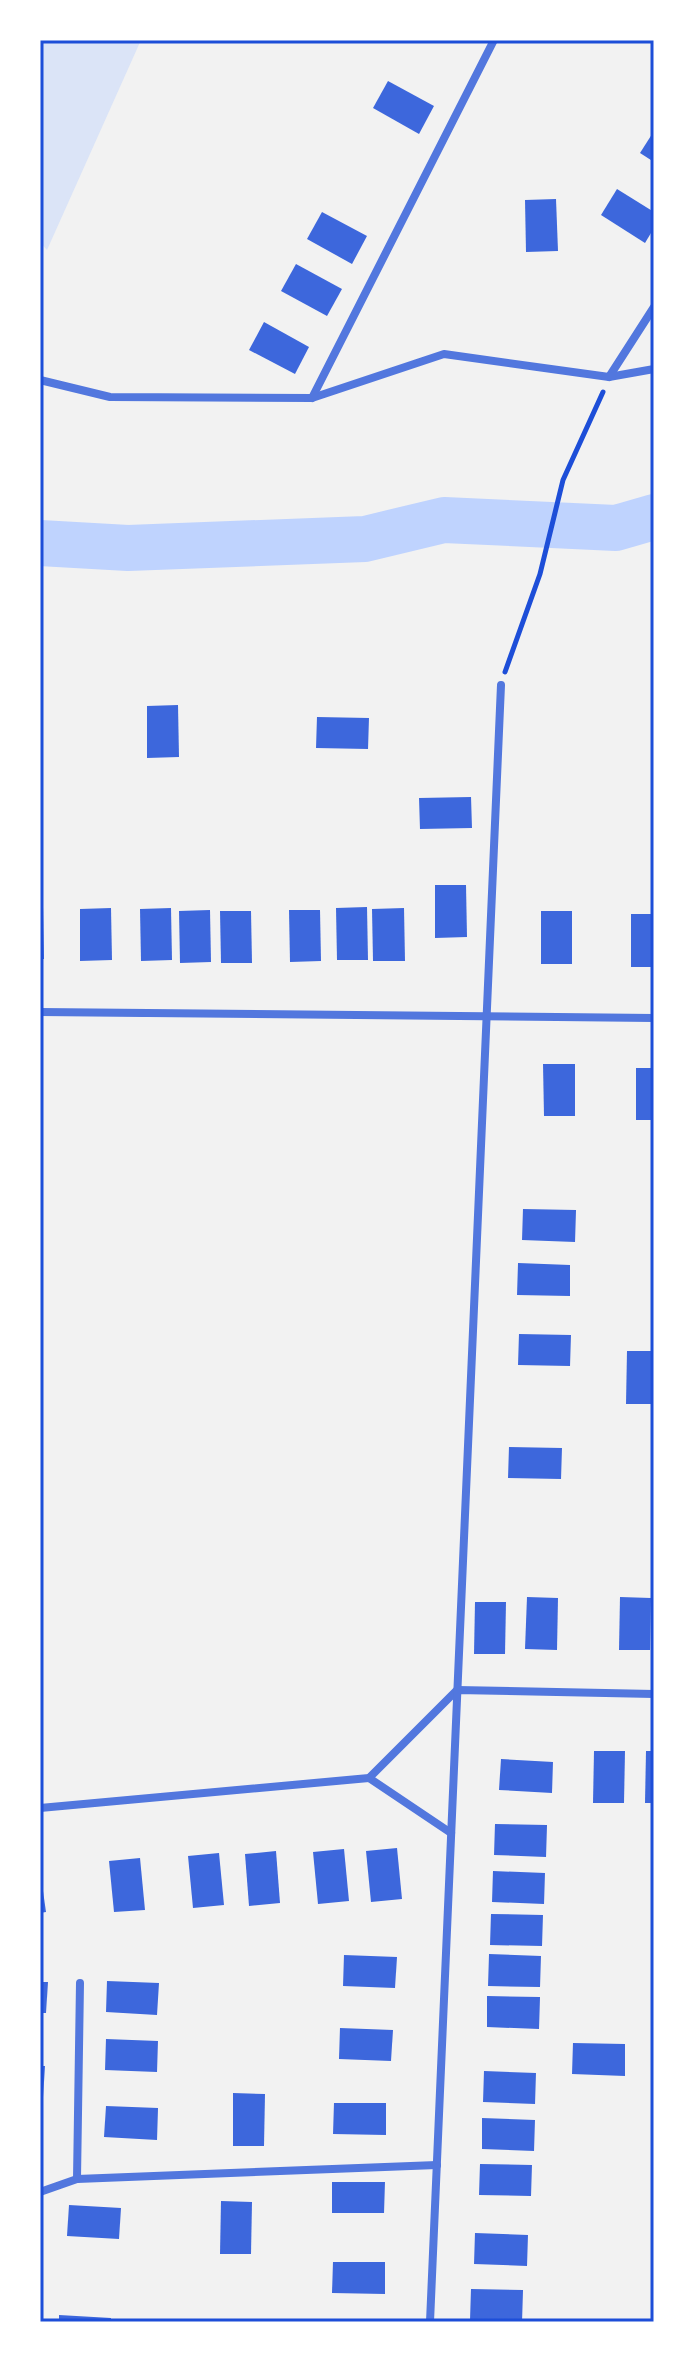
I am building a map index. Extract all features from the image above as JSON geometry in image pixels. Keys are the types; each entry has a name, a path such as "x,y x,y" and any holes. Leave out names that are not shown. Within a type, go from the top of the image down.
{"street":[{"path":"312,398 494,40"},
{"path":"609,377 654,307"},
{"path":"40,380 110,397 312,398 444,354 609,377 654,369"},
{"path":"430,2322 501,685"},
{"path":"40,1012 654,1018"},
{"path":"369,1778 457,1690 654,1694"},
{"path":"40,1808 369,1778 451,1833"},
{"path":"77,2179 80,1983"},
{"path":"40,2192 77,2179 437,2165"}],"path":[{"path":"501,685 540,574 563,480 609,377"}],"shaded area":[{"path":"40,40 141,40 47,250 40,242"}],"building":[{"path":"388,81 434,106 419,134 373,108"},
{"path":"654,131 654,162 640,153"},
{"path":"617,189 654,212 654,228 645,243 601,215"},
{"path":"556,199 558,251 526,252 525,200"},
{"path":"322,212 367,236 352,264 307,239"},
{"path":"296,264 342,289 327,316 281,291"},
{"path":"264,322 309,347 295,374 249,350"},
{"path":"178,705 179,757 147,758 147,706"},
{"path":"317,717 369,718 368,749 316,748"},
{"path":"471,797 472,828 420,829 419,798"},
{"path":"435,885 466,885 467,937 435,938"},
{"path":"40,907 43,907 44,959 40,959"},
{"path":"367,907 368,960 337,960 336,908"},
{"path":"111,908 112,960 80,961 80,909"},
{"path":"171,908 172,960 141,961 140,909"},
{"path":"404,908 405,961 373,961 372,909"},
{"path":"210,910 211,962 180,963 179,911"},
{"path":"289,910 320,910 321,961 290,962"},
{"path":"220,911 251,911 252,963 221,963"},
{"path":"541,911 572,911 572,964 541,964"},
{"path":"631,914 654,914 654,967 631,967"},
{"path":"543,1064 575,1064 575,1116 544,1116"},
{"path":"636,1068 654,1068 654,1120 636,1120"},
{"path":"523,1209 576,1210 575,1242 522,1240"},
{"path":"518,1263 570,1265 570,1296 517,1295"},
{"path":"519,1334 571,1335 570,1366 518,1365"},
{"path":"627,1351 654,1351 654,1404 626,1404"},
{"path":"509,1447 562,1448 561,1479 508,1478"},
{"path":"527,1597 558,1598 557,1650 525,1649"},
{"path":"620,1597 651,1598 650,1650 619,1650"},
{"path":"475,1602 506,1602 505,1654 474,1654"},
{"path":"594,1751 625,1751 624,1803 593,1803"},
{"path":"646,1751 654,1751 654,1803 645,1803"},
{"path":"501,1759 553,1762 552,1793 499,1790"},
{"path":"495,1824 547,1825 546,1857 494,1855"},
{"path":"397,1848 402,1899 371,1902 366,1851"},
{"path":"344,1849 349,1901 318,1904 313,1852"},
{"path":"276,1851 280,1903 249,1906 245,1854"},
{"path":"219,1853 224,1905 193,1908 188,1856"},
{"path":"140,1858 145,1910 114,1912 109,1861"},
{"path":"40,1870 46,1912 40,1913"},
{"path":"493,1871 545,1873 544,1904 492,1902"},
{"path":"491,1914 543,1915 542,1946 490,1945"},
{"path":"489,1954 541,1956 540,1987 488,1986"},
{"path":"344,1955 397,1957 395,1988 343,1986"},
{"path":"107,1981 159,1983 157,2015 106,2012"},
{"path":"40,1982 48,1982 46,2013 40,2013"},
{"path":"487,1996 540,1997 539,2029 487,2027"},
{"path":"340,2028 393,2030 391,2061 339,2059"},
{"path":"106,2039 158,2041 157,2072 105,2070"},
{"path":"573,2043 625,2044 625,2076 572,2074"},
{"path":"40,2066 45,2066 43,2097 40,2097"},
{"path":"484,2071 536,2073 535,2104 483,2102"},
{"path":"233,2093 265,2094 264,2146 233,2146"},
{"path":"334,2103 386,2103 386,2135 333,2134"},
{"path":"106,2106 158,2108 157,2140 104,2137"},
{"path":"482,2118 535,2120 534,2151 482,2149"},
{"path":"480,2164 532,2165 531,2196 479,2195"},
{"path":"332,2182 385,2182 384,2213 332,2213"},
{"path":"221,2201 252,2202 251,2254 220,2254"},
{"path":"69,2205 121,2208 119,2239 67,2236"},
{"path":"475,2233 528,2235 527,2266 474,2264"},
{"path":"333,2262 385,2262 385,2294 332,2293"},
{"path":"471,2289 523,2290 522,2322 470,2320"},
{"path":"59,2315 111,2318 111,2322 59,2322"}],"waterway":[{"path":"40,543 128,548 365,539 444,520 616,528 654,517"}]}
